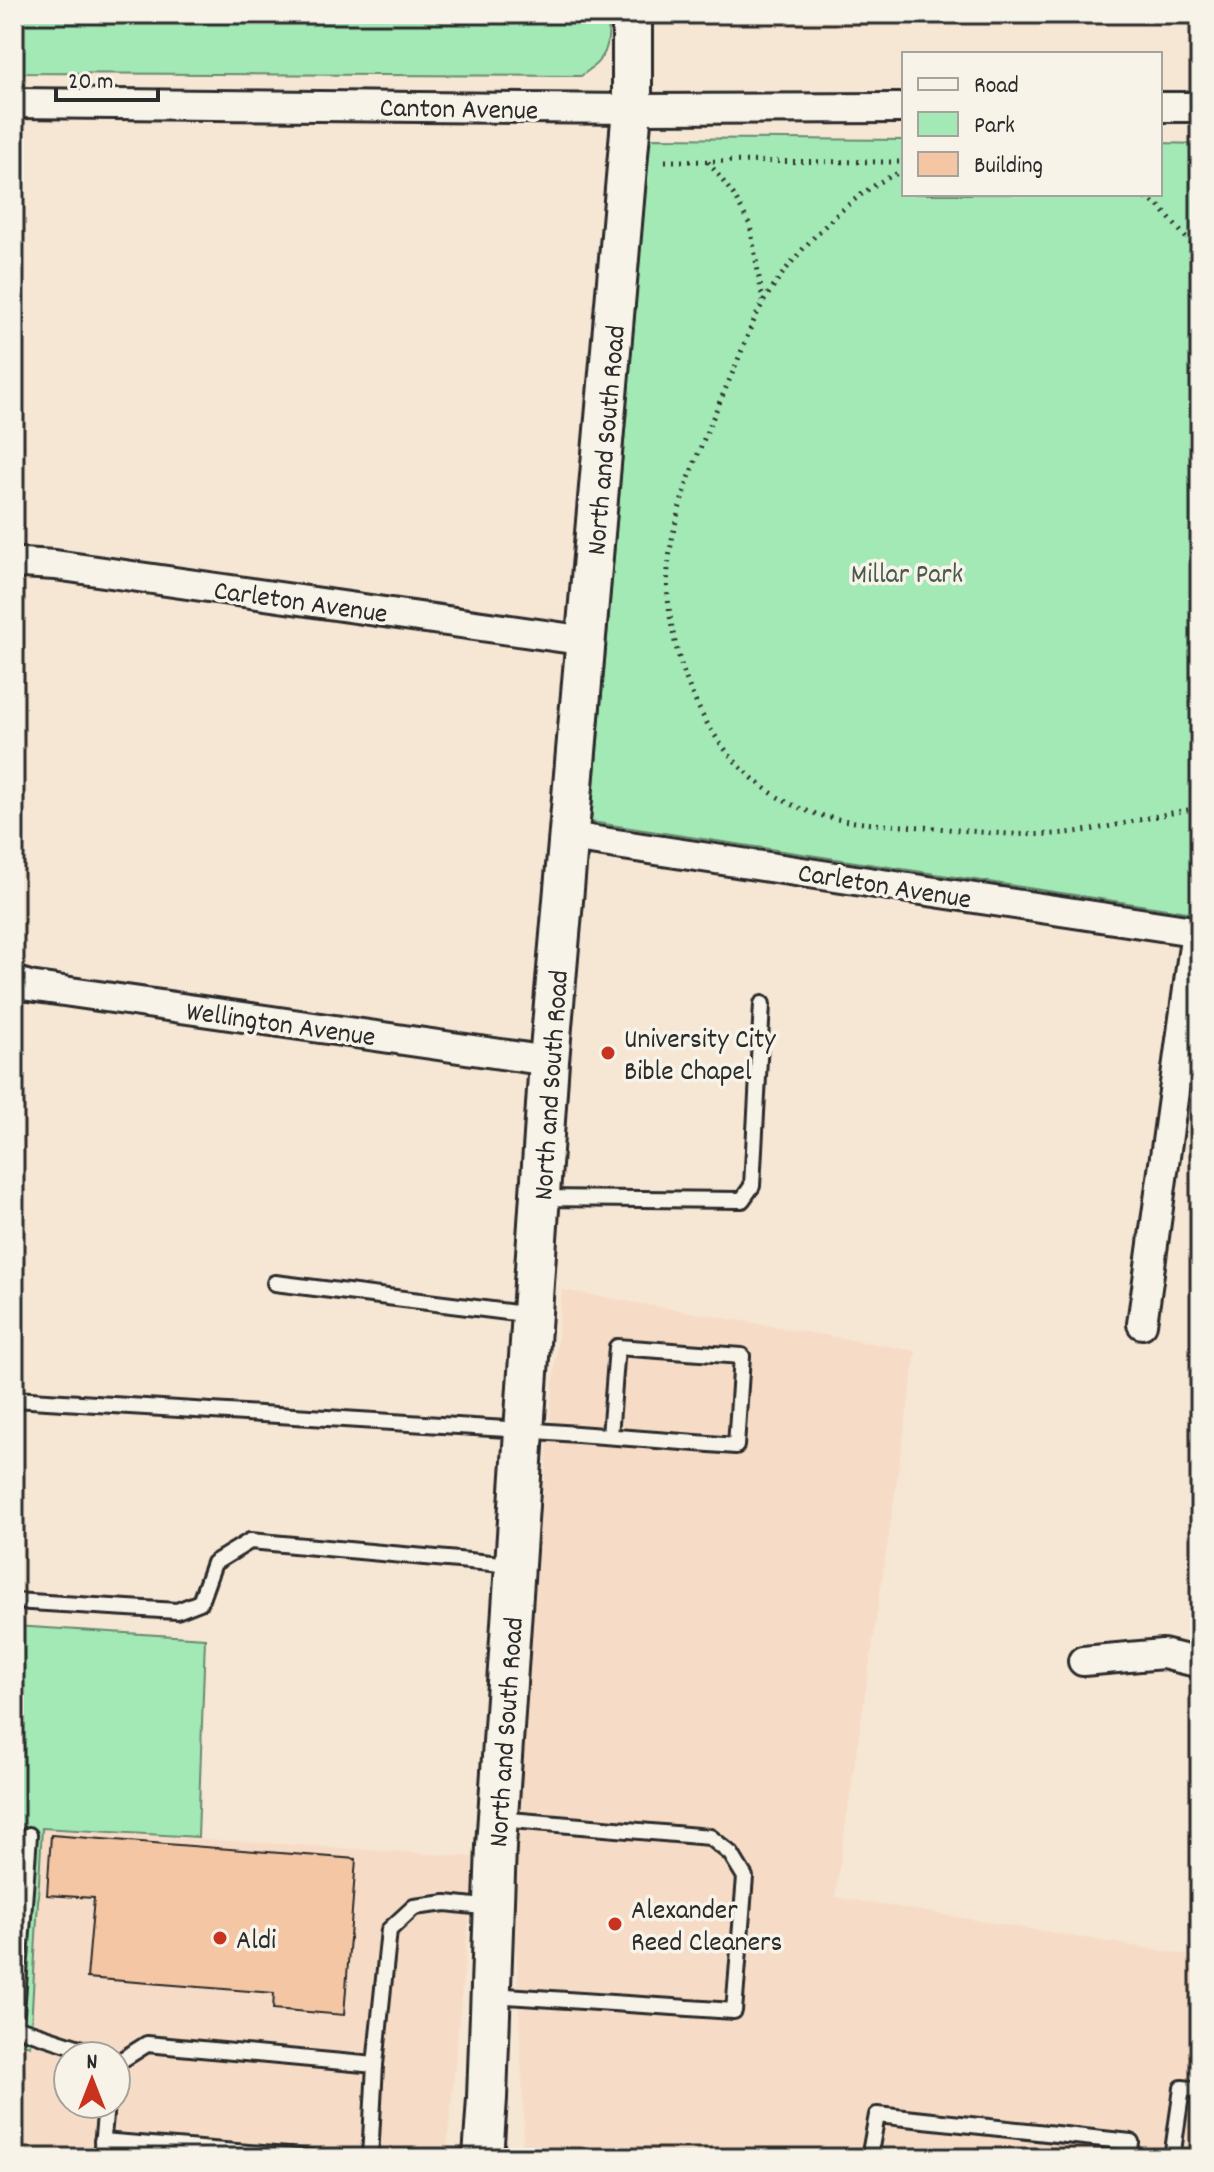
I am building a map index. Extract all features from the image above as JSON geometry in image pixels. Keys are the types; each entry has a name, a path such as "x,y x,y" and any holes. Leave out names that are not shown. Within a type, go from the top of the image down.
{"street":[{"name":"North and South Road","path":"483,2158 497,1819 549,1061 632,109 632,14"},
{"name":"Canton Avenue","path":"14,103 632,109 902,108"},
{"path":"1162,107 1200,107"},
{"name":"Carleton Avenue","path":"14,566 22,563 55,565 587,641"},
{"name":"Carleton Avenue","path":"570,837 1198,931"},
{"path":"1142,1324 1198,931"},
{"name":"Wellington Avenue","path":"14,981 29,986 549,1061"},
{"path":"1083,1661 1163,1654 1200,1663"}],"lane":[{"path":"540,1198 742,1200 752,1186 762,1004"},
{"path":"275,1283 532,1315"},
{"path":"14,1399 736,1446 742,1356 617,1347 610,1436"},
{"path":"14,1601 177,1611 200,1602 214,1563 250,1541 515,1565"},
{"path":"491,1995 734,2011 745,1877 731,1854 710,1837 497,1819"},
{"path":"29,1835 15,2027 55,2040"},
{"path":"370,2158 375,2065 389,1930 414,1907 446,1903 494,1908"},
{"path":"132,2054 147,2044 375,2065"},
{"path":"1172,2158 1182,2088 1200,2090"},
{"path":"869,2158 877,2115 1131,2142 1129,2158"},
{"path":"101,2158 104,2120"},
{"path":"102,2141 312,2158"}],"path":[{"path":"665,161 902,162"},
{"path":"707,161 733,194 750,225 763,301"},
{"path":"902,172 857,197 805,247 763,301 694,464 671,544 668,596 677,651 694,703 722,746 753,779 782,800 813,814 849,821 1003,833 1075,832 1200,808"},
{"path":"1142,196 1159,206 1200,254"}],"shaded area":[{"path":"562,1290 916,1351 835,1897 1200,1957 1200,2158 521,2158 524,2122 516,1944 518,1767"},
{"path":"42,1828 475,1857 446,2158 14,2158 14,2041 30,2046"}],"green space":[{"path":"14,14 609,14 606,50 597,63 581,76 14,73"},
{"name":"Millar Park","path":"650,138 902,140 902,196 1162,196 1162,143 1200,144 1200,914 591,822"},
{"path":"14,1626 205,1638 198,1837 42,1828 30,2046 14,2041"}],"building":[{"name":"Aldi","path":"51,1835 356,1859 344,2015 273,2009 274,1993 87,1978 94,1898 47,1895"}],"place":[{"name":"University City Bible Chapel","path":"608,1053"},
{"name":"Alexander Reed Cleaners","path":"615,1924"},
{"name":"Aldi","path":"220,1938"}]}
